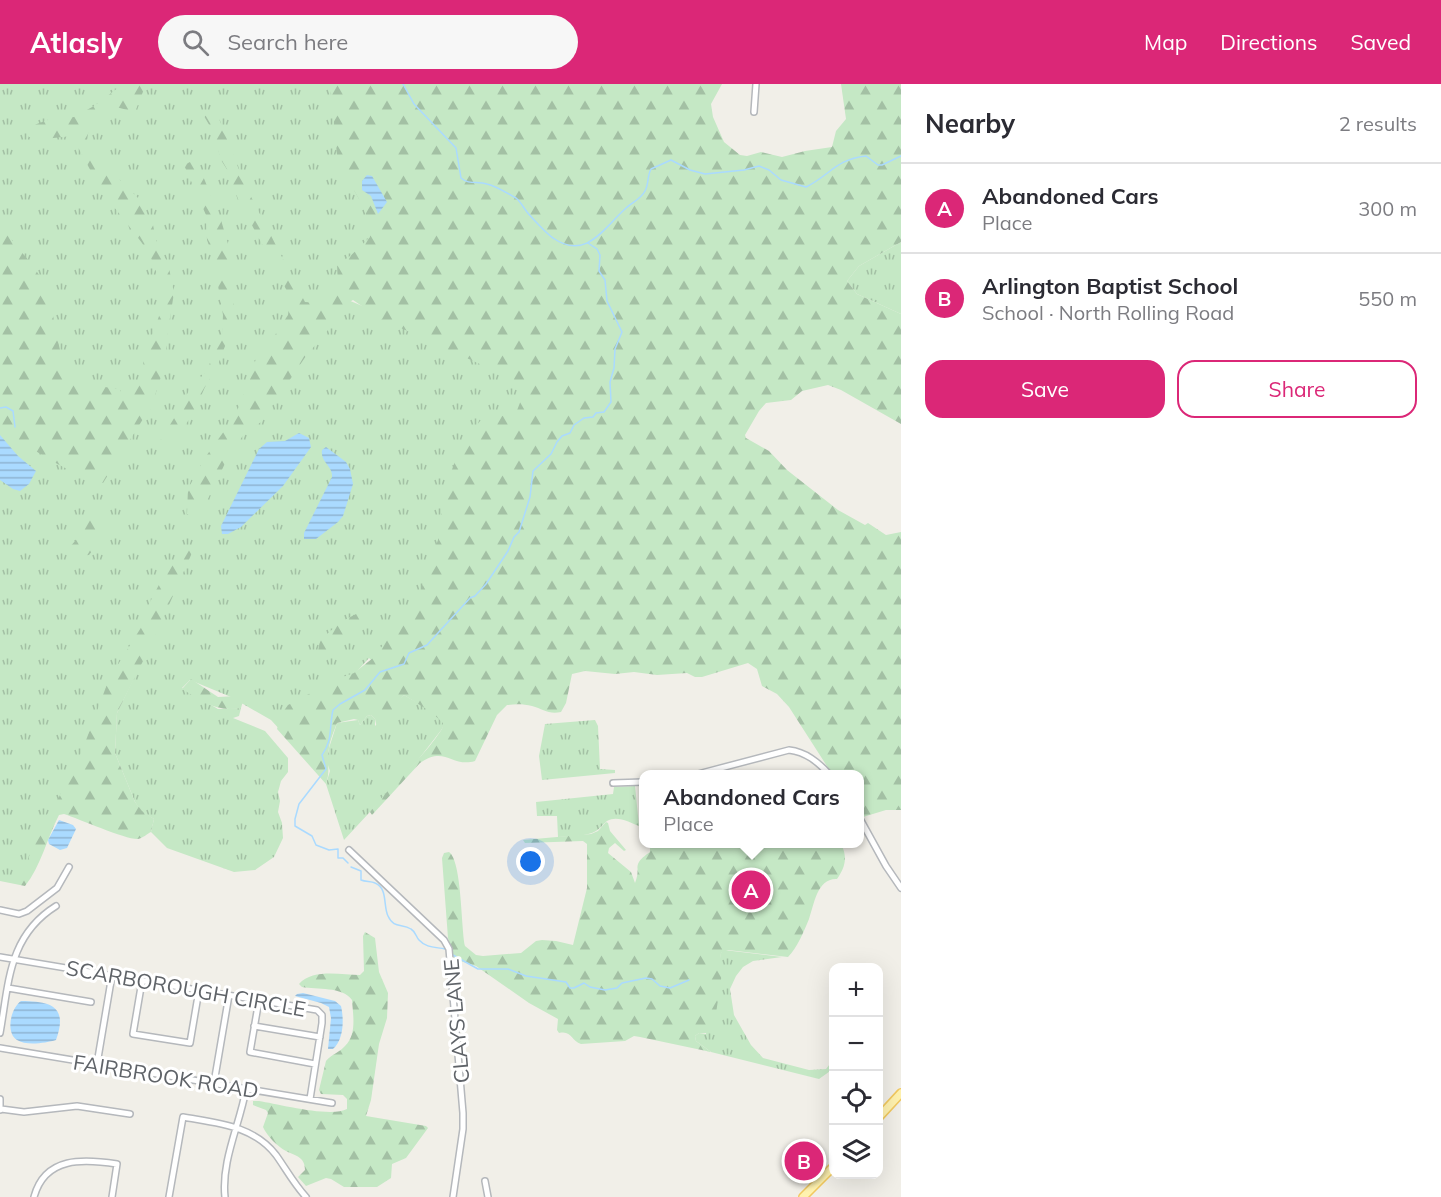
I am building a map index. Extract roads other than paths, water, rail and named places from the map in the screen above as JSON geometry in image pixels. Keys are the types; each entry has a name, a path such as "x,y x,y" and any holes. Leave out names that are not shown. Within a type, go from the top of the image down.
{"main road":[{"path":"883,1113 901,1093"},
{"path":"803,1197 829,1171"}],"street":[{"path":"754,112 756,84"},
{"path":"713,770 789,750 807,755 825,770"},
{"path":"613,783 639,782"},
{"path":"864,827 901,888"},
{"name":"CLAYS LANE","path":"349,850 444,940 449,949 463,1121 453,1197"},
{"path":"0,910 19,914 27,912 57,888 69,867"},
{"path":"0,1033 14,959 22,939 36,921 56,906"},
{"path":"27,912 36,921"},
{"name":"SCARBOROUGH CIRCLE","path":"0,957 317,1010 322,1019 310,1099"},
{"path":"97,1064 112,975"},
{"path":"142,981 133,1034 190,1043 199,990"},
{"path":"8,988 91,1002"},
{"path":"214,1083 229,995"},
{"path":"258,999 250,1052 315,1064"},
{"path":"254,1026 320,1037"},
{"name":"FAIRBROOK ROAD","path":"0,1048 332,1103"},
{"path":"225,1197 224,1182 228,1160 246,1089"},
{"path":"0,1099 0,1110 24,1112 71,1106 130,1114"},
{"path":"169,1197 183,1117 237,1128 256,1136 270,1148 306,1197"},
{"path":"34,1197 40,1182 47,1175 65,1163 83,1160 117,1164 112,1197"},
{"path":"485,1181 488,1197"}],"water":[{"path":"367,175 372,176 387,202 378,214 371,196 362,190 362,181"},
{"path":"299,433 309,438 311,447 283,486 241,527 228,534 222,534 221,526 259,449 267,442 285,441"},
{"path":"0,435 18,456 36,471 29,484 20,491 0,480"},
{"path":"326,447 346,462 353,484 343,516 338,522 316,539 304,539 304,533 332,477 331,470 322,454 322,450"},
{"path":"59,820 73,825 76,829 67,848 60,850 49,844 48,840"},
{"path":"303,993 335,1001 341,1006 342,1029 337,1045 333,1049 328,1049 331,1018 329,1007 295,996"},
{"path":"21,1001 41,1002 55,1008 60,1020 56,1040 31,1043 21,1042 13,1036 10,1026 12,1014"}],"waterway":[{"path":"403,84 414,104 456,148 461,178 490,185 516,198 551,236 565,244 575,246 585,244 602,233 643,194 651,169 671,160 690,170 705,174 759,166 769,170 781,180 806,187 840,164 856,158 866,156 878,165 882,165 901,156"},
{"path":"348,863 343,858 338,858 338,849 329,850 316,845 312,836 295,826 299,804 326,769 322,755 329,739 333,710 365,690 380,672 404,664 409,653 427,645 486,584 519,532 530,497 533,471 551,454 562,436 570,433 574,425 584,418 604,412 611,402 610,382 614,368 615,349 622,332 607,301 605,280 599,271 600,255 597,249 588,243"},
{"path":"0,408 6,407 13,411 15,427"},
{"path":"351,867 361,871 361,880 379,885 387,912 393,923 408,927 425,944 445,949"},
{"path":"453,955 478,969 508,969 526,976 566,982 570,988 584,983 590,987 605,990 617,988 622,983 646,978 652,979 660,986 670,988 689,980"}],"place":[{"name":"Abandoned Cars","path":"751,890"},
{"name":"Arlington Baptist School","path":"804,1161"}]}
